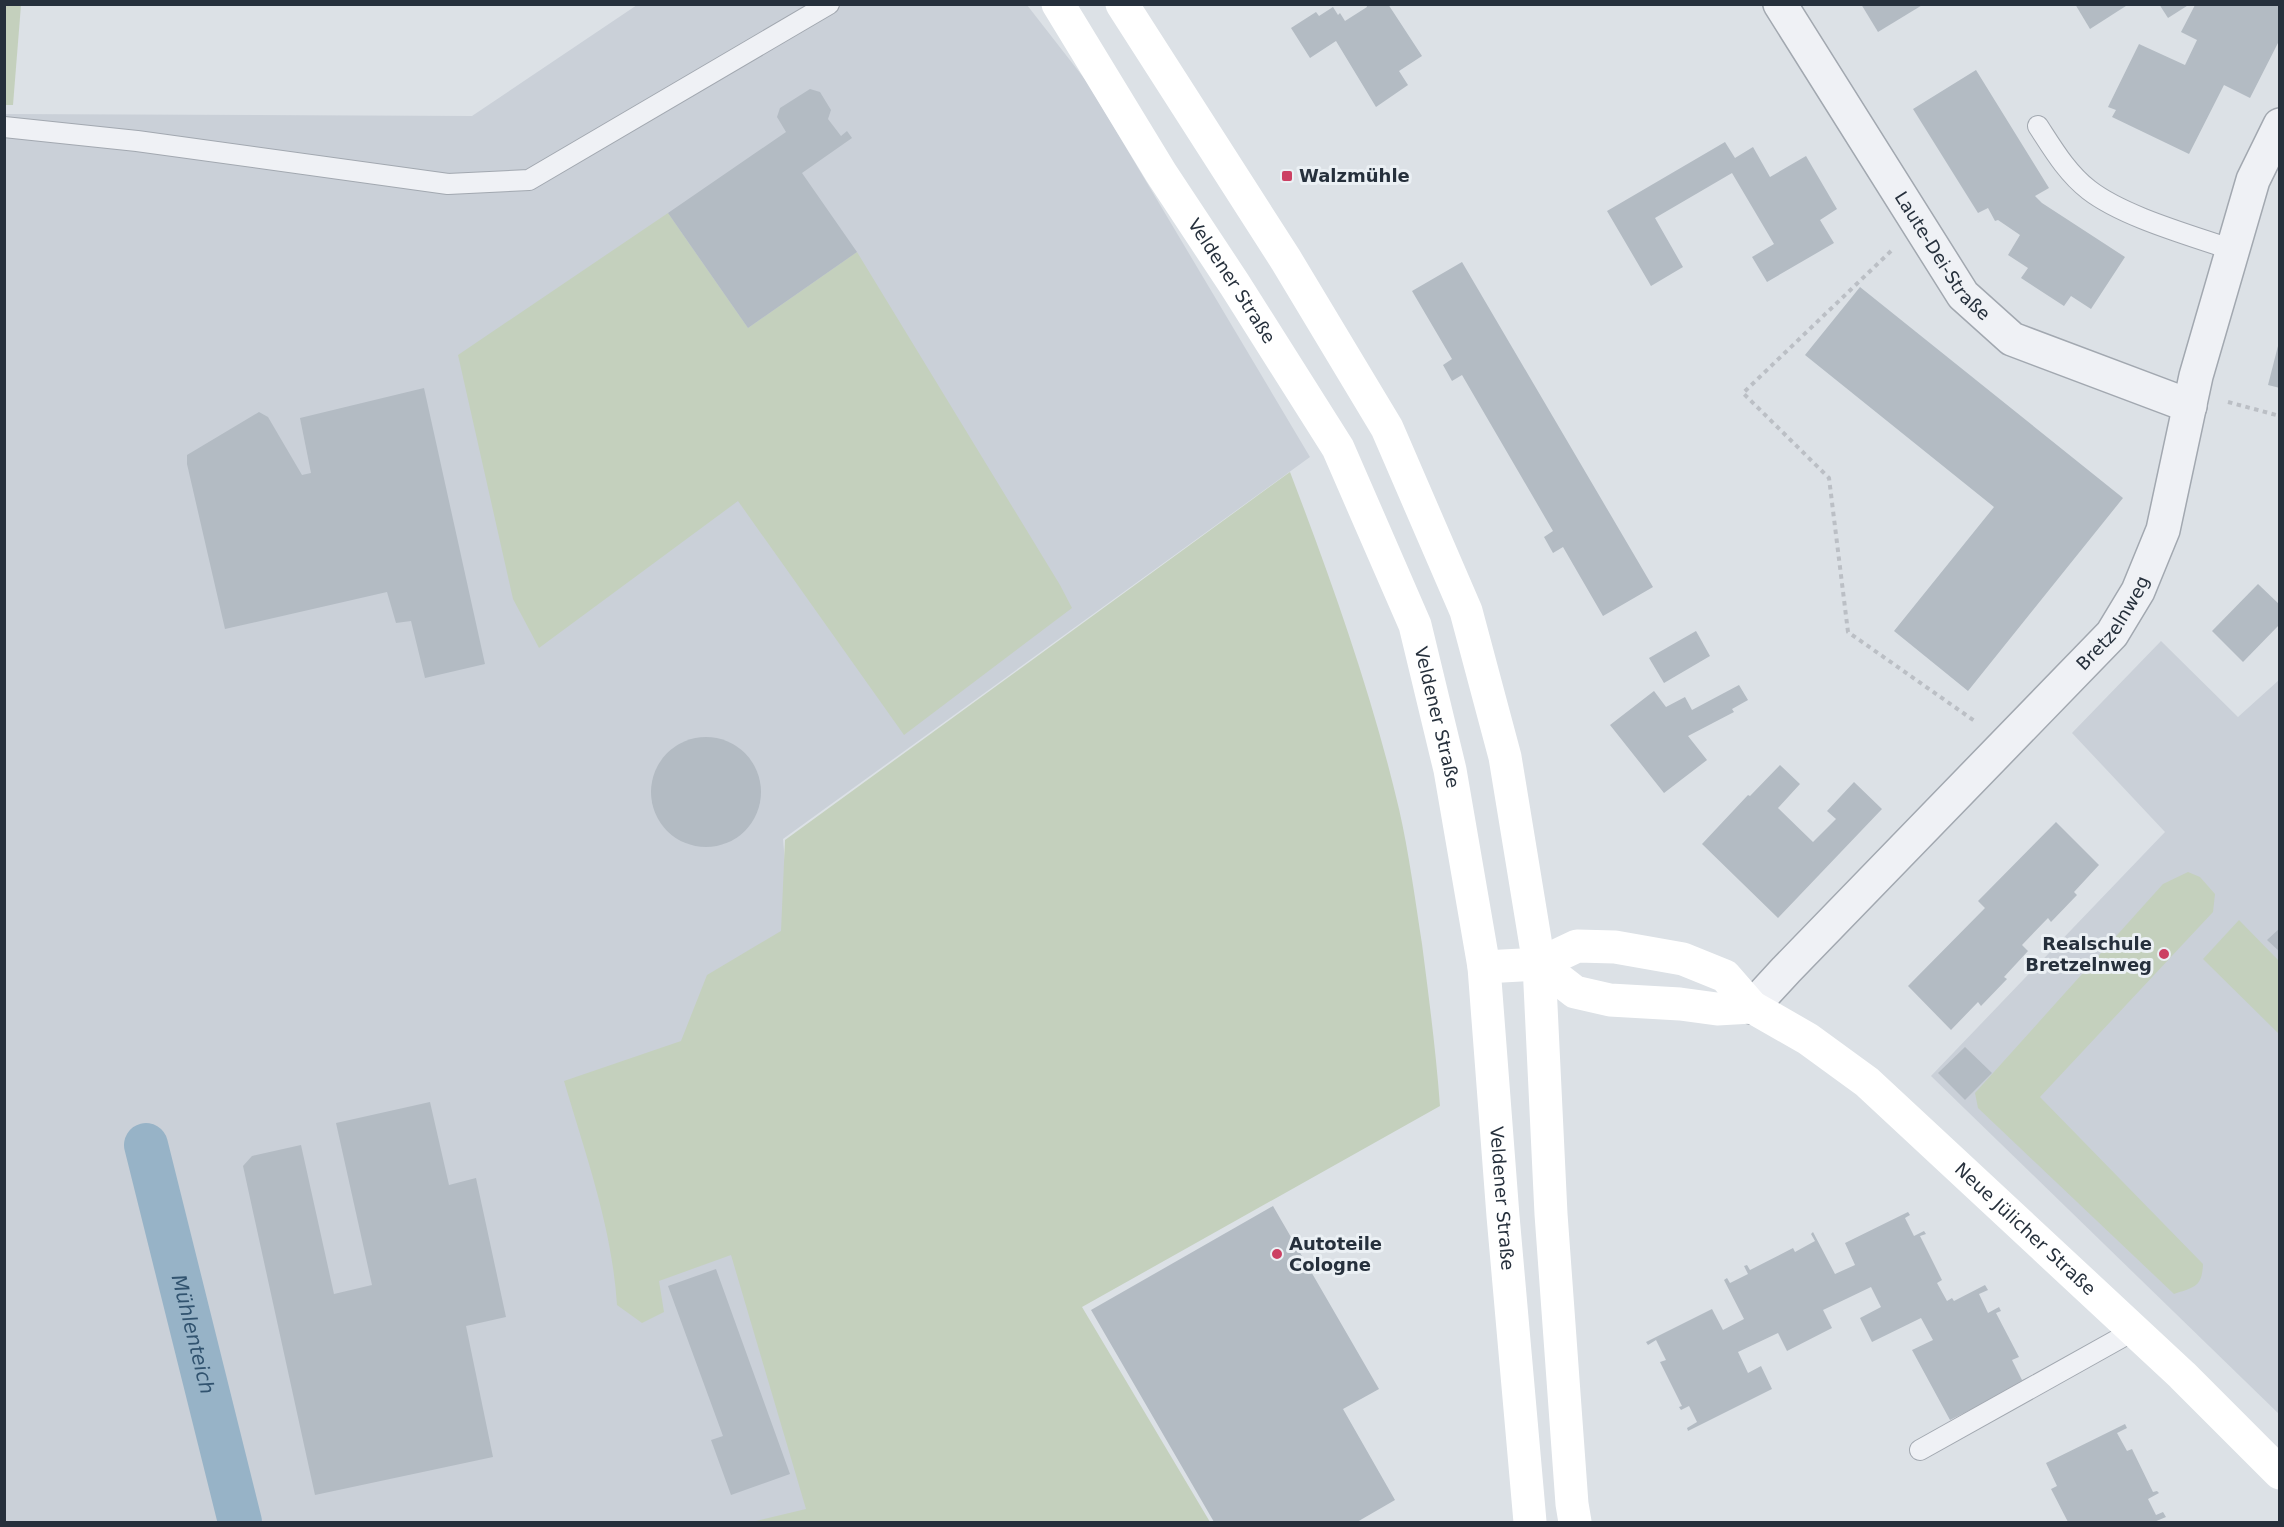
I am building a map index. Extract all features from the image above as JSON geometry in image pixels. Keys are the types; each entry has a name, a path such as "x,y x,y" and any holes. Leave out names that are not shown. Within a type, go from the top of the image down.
{"street":[{"name":"Veldener Straße","path":"1058,4 1161,173 1235,285 1342,459 1415,625 1450,770 1484,967 1530,1522"},
{"path":"1122,4 1286,260 1387,428 1466,611 1505,757 1539,964 1551,1214 1575,1522"},
{"name":"Laute-Dei-Straße","path":"1780,4 1963,295 2012,339 2191,400"},
{"name":"Bretzelnweg","path":"1752,1007 2112,634 2138,591 2163,530 2191,400 2253,180 2280,125"},
{"name":"Neue Jülicher Straße","path":"1484,967 1539,964 1577,946 1615,947 1683,959 1725,976 1752,1007 1808,1039 1867,1082 2133,1331 2280,1473"},
{"path":"1539,964 1575,992 1610,1000 1680,1004 1718,1009 1752,1007"}],"lane":[{"path":"4,127 137,141 448,184 529,180 829,4"},
{"path":"2038,126 2063,165 2090,191 2132,214 2233,250"},
{"path":"1920,1450 2133,1331"}],"path":[{"path":"1919,225 1743,393 1829,478 1848,632 2006,743"},
{"path":"2191,400 2280,416"}],"shaded area":[{"path":"637,5 1027,5 1087,82 1310,457 783,839 841,1522 5,1522 5,114 472,116"},
{"name":"Realschule Bretzelnweg","path":"2161,641 2238,717 2279,680 2279,1414 1931,1076 2165,832 2072,733"}],"green space":[{"path":"4,5 21,5 13,105 5,105"},
{"path":"668,213 748,328 857,252 1072,608 904,735 738,501 539,648 513,599 458,355"},
{"path":"1290,472 1350,639 1399,809 1422,944 1440,1106 1082,1307 1210,1522 752,1522 806,1509 731,1255 659,1281 664,1312 642,1323 617,1305 604,1220 564,1081 681,1041 707,975 781,931 785,840"},
{"path":"2188,872 2200,877 2215,894 2213,912 2040,1097 2203,1264 2199,1282 2187,1290 2174,1294 1978,1108 1975,1093 2163,884"},
{"path":"2239,920 2279,961 2279,1034 2203,959"}],"building":[{"path":"1366,4 1388,4 1422,56 1399,71 1408,85 1376,107 1336,41 1310,58 1291,28 1316,12 1319,16 1333,7 1345,21 1367,7"},
{"path":"1861,4 1924,4 1878,32"},
{"path":"2075,4 2129,4 2090,29"},
{"path":"2159,4 2190,4 2168,18"},
{"path":"2280,4 2280,39 2250,98 2224,85 2189,154 2112,117 2116,110 2108,107 2139,44 2185,65 2197,40 2181,32 2195,5"},
{"path":"1976,70 2049,188 2035,196 2042,203 2125,257 2091,309 2071,296 2064,306 2021,278 2028,268 2008,255 2020,235 1998,220 1995,221 1988,208 1978,213 1913,109"},
{"path":"810,89 820,92 831,110 828,119 841,136 847,131 852,138 802,173 857,252 748,328 668,213 786,132 777,117 780,108"},
{"path":"1725,142 1735,158 1753,147 1770,177 1806,156 1837,209 1820,220 1834,243 1767,282 1752,257 1774,244 1732,173 1655,218 1683,267 1651,286 1607,211"},
{"path":"1462,262 1653,587 1603,616 1563,547 1553,553 1544,537 1553,531 1462,375 1452,381 1443,365 1452,359 1412,291"},
{"path":"1860,287 2123,498 1968,691 1894,631 1994,507 1805,355"},
{"path":"2280,342 2280,388 2268,385"},
{"path":"424,388 485,664 425,678 411,621 396,623 387,592 225,629 187,464 187,455 259,412 268,417 302,475 311,473 300,418"},
{"path":"2258,584 2280,605 2280,624 2243,662 2212,631"},
{"path":"1696,631 1710,656 1664,683 1649,658"},
{"path":"1739,685 1748,700 1732,709 1734,712 1688,736 1707,760 1664,793 1610,725 1654,691 1666,707 1685,697 1692,710"},
{"path":"706,737 727,741 745,753 757,771 761,792 757,813 745,831 727,843 706,847 685,843 667,831 655,813 651,792 655,771 667,753 685,741"},
{"path":"1780,765 1800,784 1778,808 1813,842 1836,819 1827,811 1854,782 1882,809 1778,918 1702,844"},
{"path":"2056,822 2099,865 2074,892 2077,895 2051,922 2048,918 2022,945 2028,951 2004,977 2007,979 1981,1006 1978,1002 1951,1030 1908,986 1985,908 1978,901"},
{"path":"2280,928 2280,952 2267,940"},
{"path":"1965,1047 1992,1073 1965,1100 1938,1073"},
{"path":"430,1102 449,1185 476,1178 506,1317 466,1326 493,1457 315,1495 243,1166 252,1156 301,1145 334,1294 372,1285 336,1123"},
{"path":"1273,1206 1379,1389 1343,1409 1395,1500 1357,1522 1214,1522 1091,1310"},
{"path":"1908,1212 1910,1215 1905,1218 1914,1236 1924,1231 1926,1234 1920,1236 1942,1280 1937,1283 1947,1301 1952,1298 1954,1301 1985,1285 1988,1290 1979,1294 1988,1313 1999,1307 2001,1311 1996,1313 2019,1357 2012,1360 2022,1380 2032,1375 2033,1379 1950,1420 1912,1350 1933,1340 1921,1318 1872,1342 1860,1318 1881,1307 1871,1287 1823,1310 1832,1328 1787,1351 1778,1333 1738,1352 1748,1373 1761,1366 1772,1389 1688,1431 1687,1428 1697,1422 1689,1406 1681,1410 1679,1407 1682,1406 1660,1362 1666,1360 1656,1340 1648,1345 1646,1342 1712,1309 1723,1330 1744,1319 1724,1280 1727,1278 1730,1283 1748,1274 1744,1266 1747,1265 1750,1270 1793,1248 1795,1252 1815,1241 1811,1234 1813,1232 1835,1274 1855,1265 1845,1243"},
{"path":"716,1269 790,1474 731,1495 711,1440 723,1436 668,1286"},
{"path":"2125,1424 2127,1428 2117,1433 2127,1451 2132,1449 2153,1492 2159,1493 2148,1499 2156,1515 2163,1512 2166,1517 2154,1522 2068,1522 2051,1489 2057,1486 2046,1463"}],"waterway":[{"name":"Mühlenteich","path":"146,1145 240,1522"}],"place":[{"name":"Walzmühle","path":"1287,176"},
{"name":"Realschule Bretzelnweg","path":"2164,954"},
{"name":"Autoteile Cologne","path":"1277,1254"}]}
